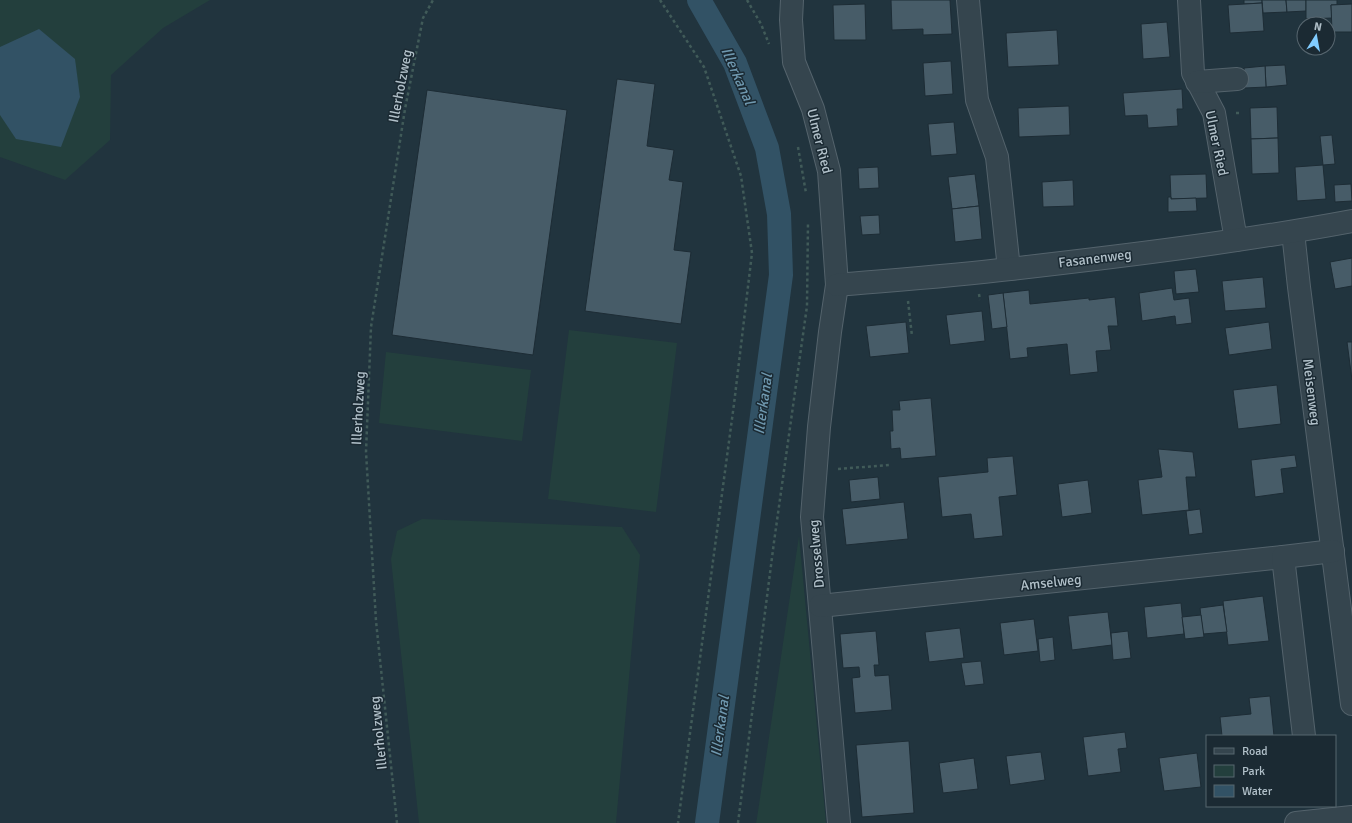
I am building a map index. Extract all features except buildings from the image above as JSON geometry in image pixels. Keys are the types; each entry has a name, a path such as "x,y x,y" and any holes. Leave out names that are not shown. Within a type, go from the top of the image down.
{"street":[{"name":"Ulmer Ried","path":"792,0 791,20 794,62 814,110 829,171 838,285"},
{"path":"968,0 977,100 997,157 1009,269"},
{"name":"Ulmer Ried","path":"1189,0 1193,73 1214,113 1236,240"},
{"path":"1197,82 1236,79"},
{"name":"Fasanenweg","path":"838,285 1009,269 1236,240 1293,232 1352,221"},
{"name":"Meisenweg","path":"1293,232 1333,551 1348,644 1352,704"},
{"name":"Drosselweg","path":"838,285 830,332 812,517 839,823"},
{"path":"1304,735 1283,557 1333,551"},
{"name":"Amselweg","path":"820,606 1283,557"},
{"path":"1308,817 1352,817"}],"path":[{"name":"Illerholzweg","path":"397,823 376,613 366,452 371,327 405,109 423,18 433,0"},
{"path":"660,0 704,67 741,176 752,252 734,404 678,823"},
{"path":"747,0 761,24 769,46"},
{"path":"797,144 807,197"},
{"path":"738,823 775,534 807,306 808,220"},
{"path":"906,279 912,336"},
{"path":"816,471 889,465"}],"green space":[{"path":"0,0 210,0 163,28 111,75 110,140 65,180 0,157"},
{"path":"569,330 677,343 656,512 548,499"},
{"path":"386,352 531,370 522,441 379,423"},
{"path":"422,519 622,527 640,555 616,823 419,823 391,559 397,531"},
{"path":"799,536 826,823 756,823 757,818"}],"water":[{"path":"39,29 75,59 80,97 61,147 16,139 0,115 0,47"}],"waterway":[{"name":"Illerkanal","path":"699,0 735,63 767,148 779,214 781,275 707,823"}]}
